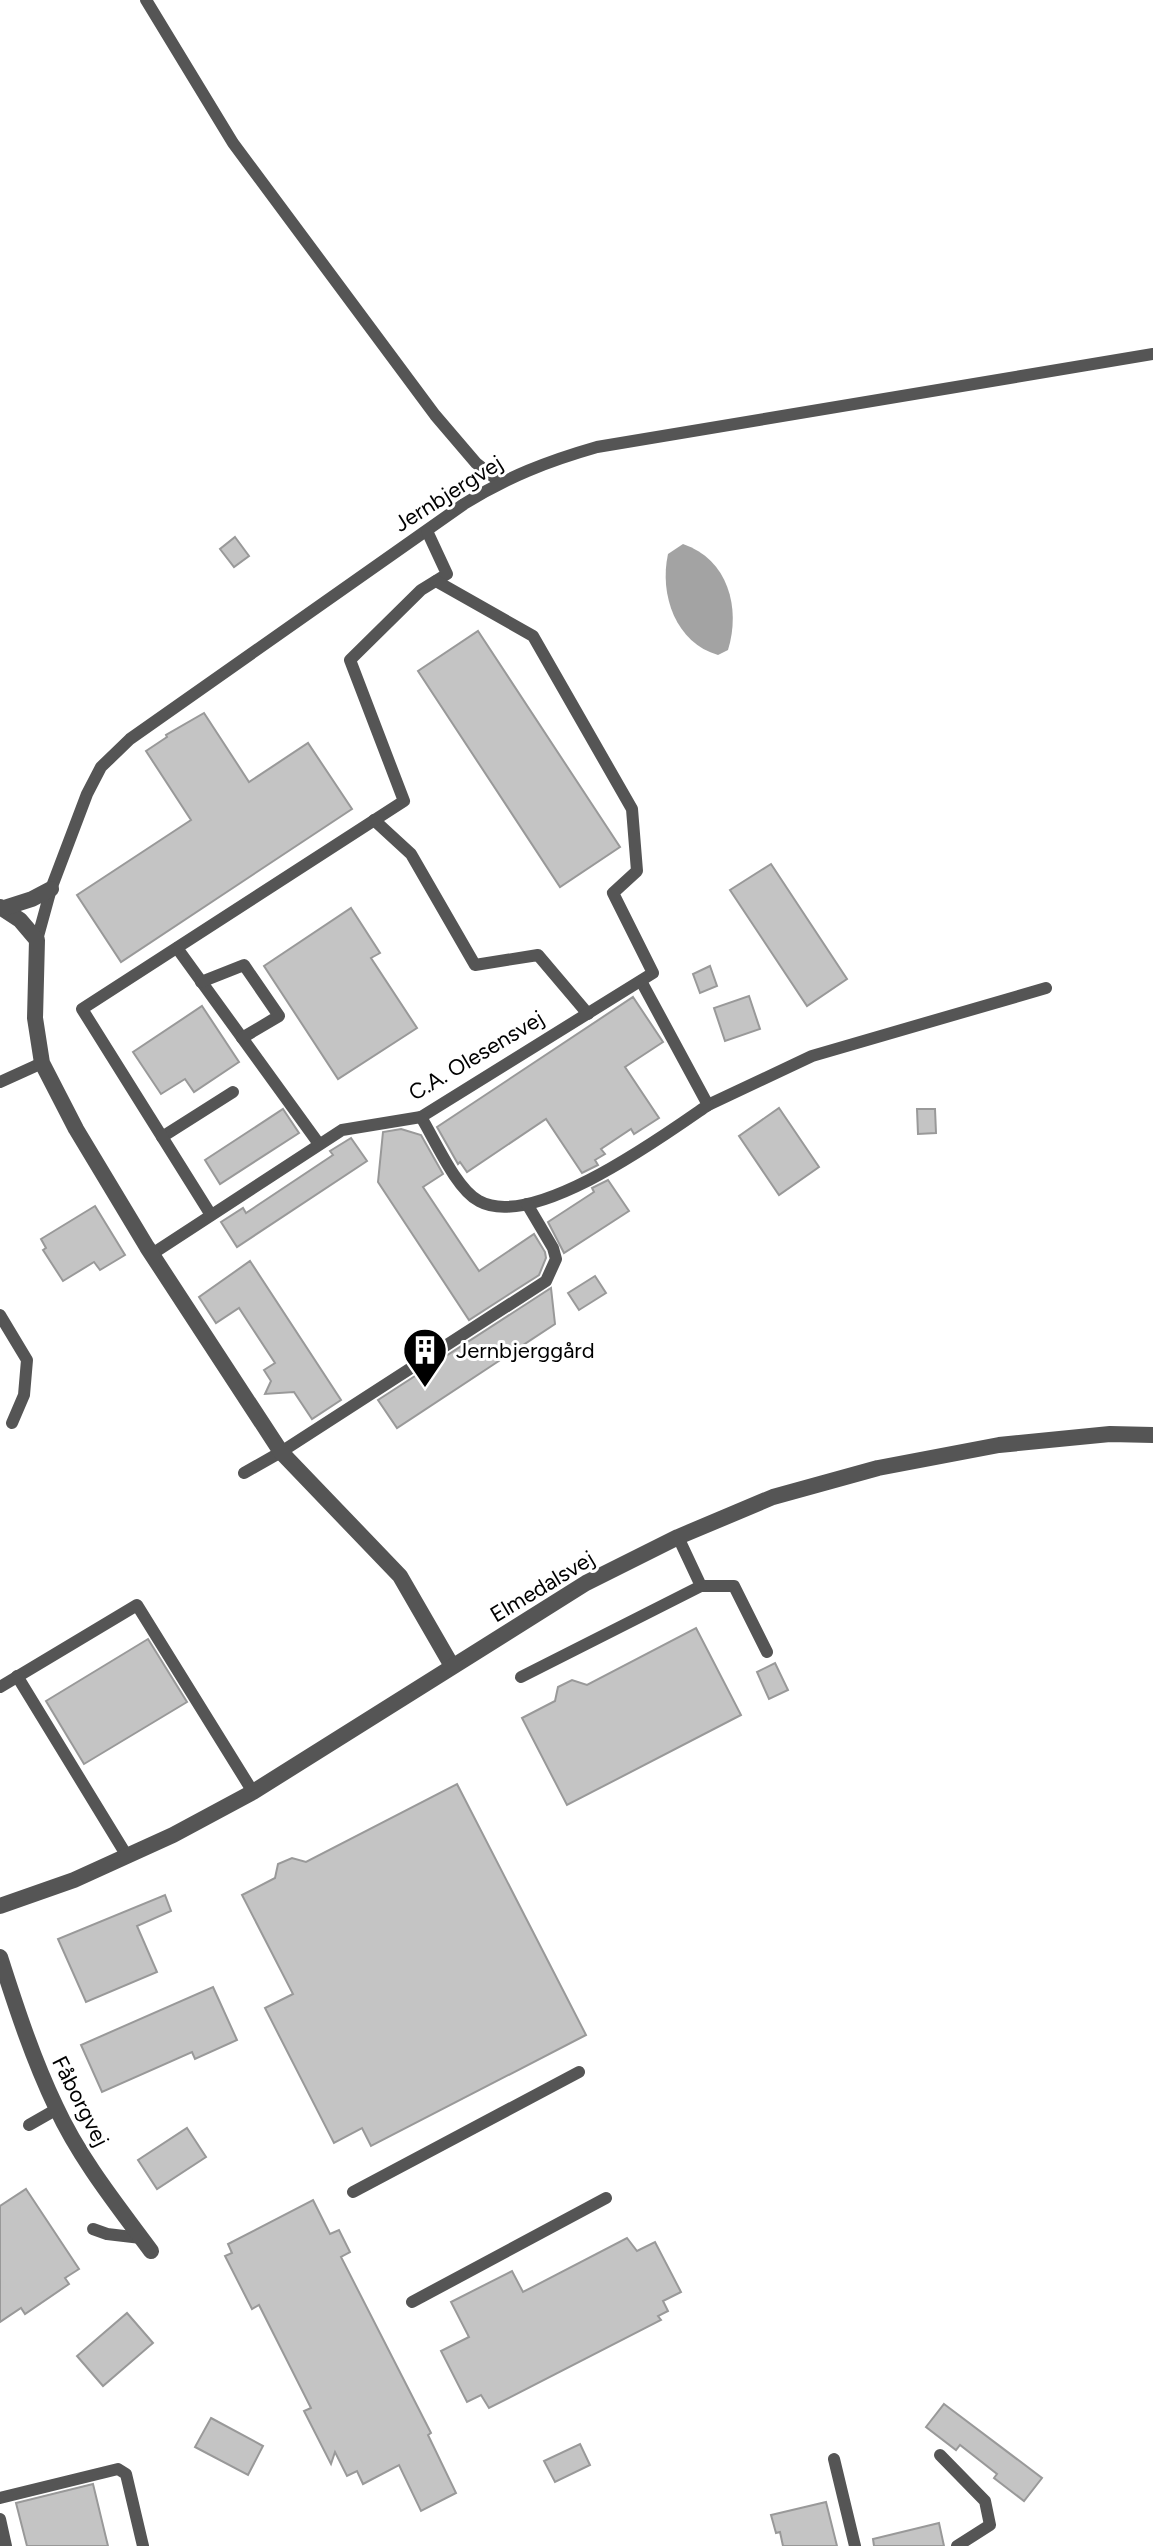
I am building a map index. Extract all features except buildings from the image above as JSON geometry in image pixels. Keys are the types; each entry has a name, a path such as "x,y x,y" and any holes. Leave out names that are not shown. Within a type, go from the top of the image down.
{"street":[{"path":"2,907 32,899 51,889"},
{"path":"2,907 37,940 35,1018 42,1063 76,1129 152,1254 281,1452 400,1576 452,1666"},
{"name":"Elmedalsvej","path":"0,1906 74,1880 173,1835 253,1792 586,1583 678,1537 773,1497 878,1468 999,1445 1110,1434 1153,1435"},
{"name":"Fåborgvej","path":"0,1957 30,2046 57,2109 91,2168 146,2245"}],"lane":[{"path":"146,0 233,143 435,415 476,463 500,482"},
{"name":"Jernbjergvej","path":"37,940 51,889 87,794 101,767 130,739 500,482 555,459 597,447 1153,354"},
{"path":"211,1215 82,1009 404,801 350,660 421,590 447,574 427,531"},
{"name":"C.A. Olesensvej","path":"152,1254 342,1130 421,1117 653,973 613,893 637,871 632,809 533,636 436,581"},
{"path":"374,820 411,854 475,965 538,955 588,1014"},
{"path":"177,948 319,1144"},
{"path":"201,982 244,965 279,1016 242,1038"},
{"path":"641,981 708,1105"},
{"path":"421,1117 458,1180 478,1201 496,1207 527,1204 592,1180 708,1105 812,1056 1046,988"},
{"path":"0,1082 42,1063"},
{"path":"162,1137 233,1092"},
{"path":"244,1473 546,1281 556,1259 553,1248 527,1204"},
{"path":"0,1315 27,1360 24,1395 12,1423"},
{"path":"678,1537 701,1586"},
{"path":"521,1677 701,1586 734,1586 767,1652"},
{"path":"0,1687 137,1605 253,1792"},
{"path":"17,1676 127,1856"},
{"path":"353,2192 579,2072"},
{"path":"29,2125 57,2109"},
{"path":"412,2302 606,2198"},
{"path":"93,2229 146,2245"},
{"path":"940,2455 985,2501 990,2525 957,2546"},
{"path":"834,2459 855,2546"},
{"path":"0,2498 118,2469 126,2474 143,2546"},
{"path":"0,2519 6,2546"}],"shaded area":[{"path":"683,544 711,561 727,587 733,618 732,634 728,650 718,655 703,649 681,629 669,601 666,585 668,554"}],"place":[{"name":"Jernbjerggård","path":"425,1389"}]}
